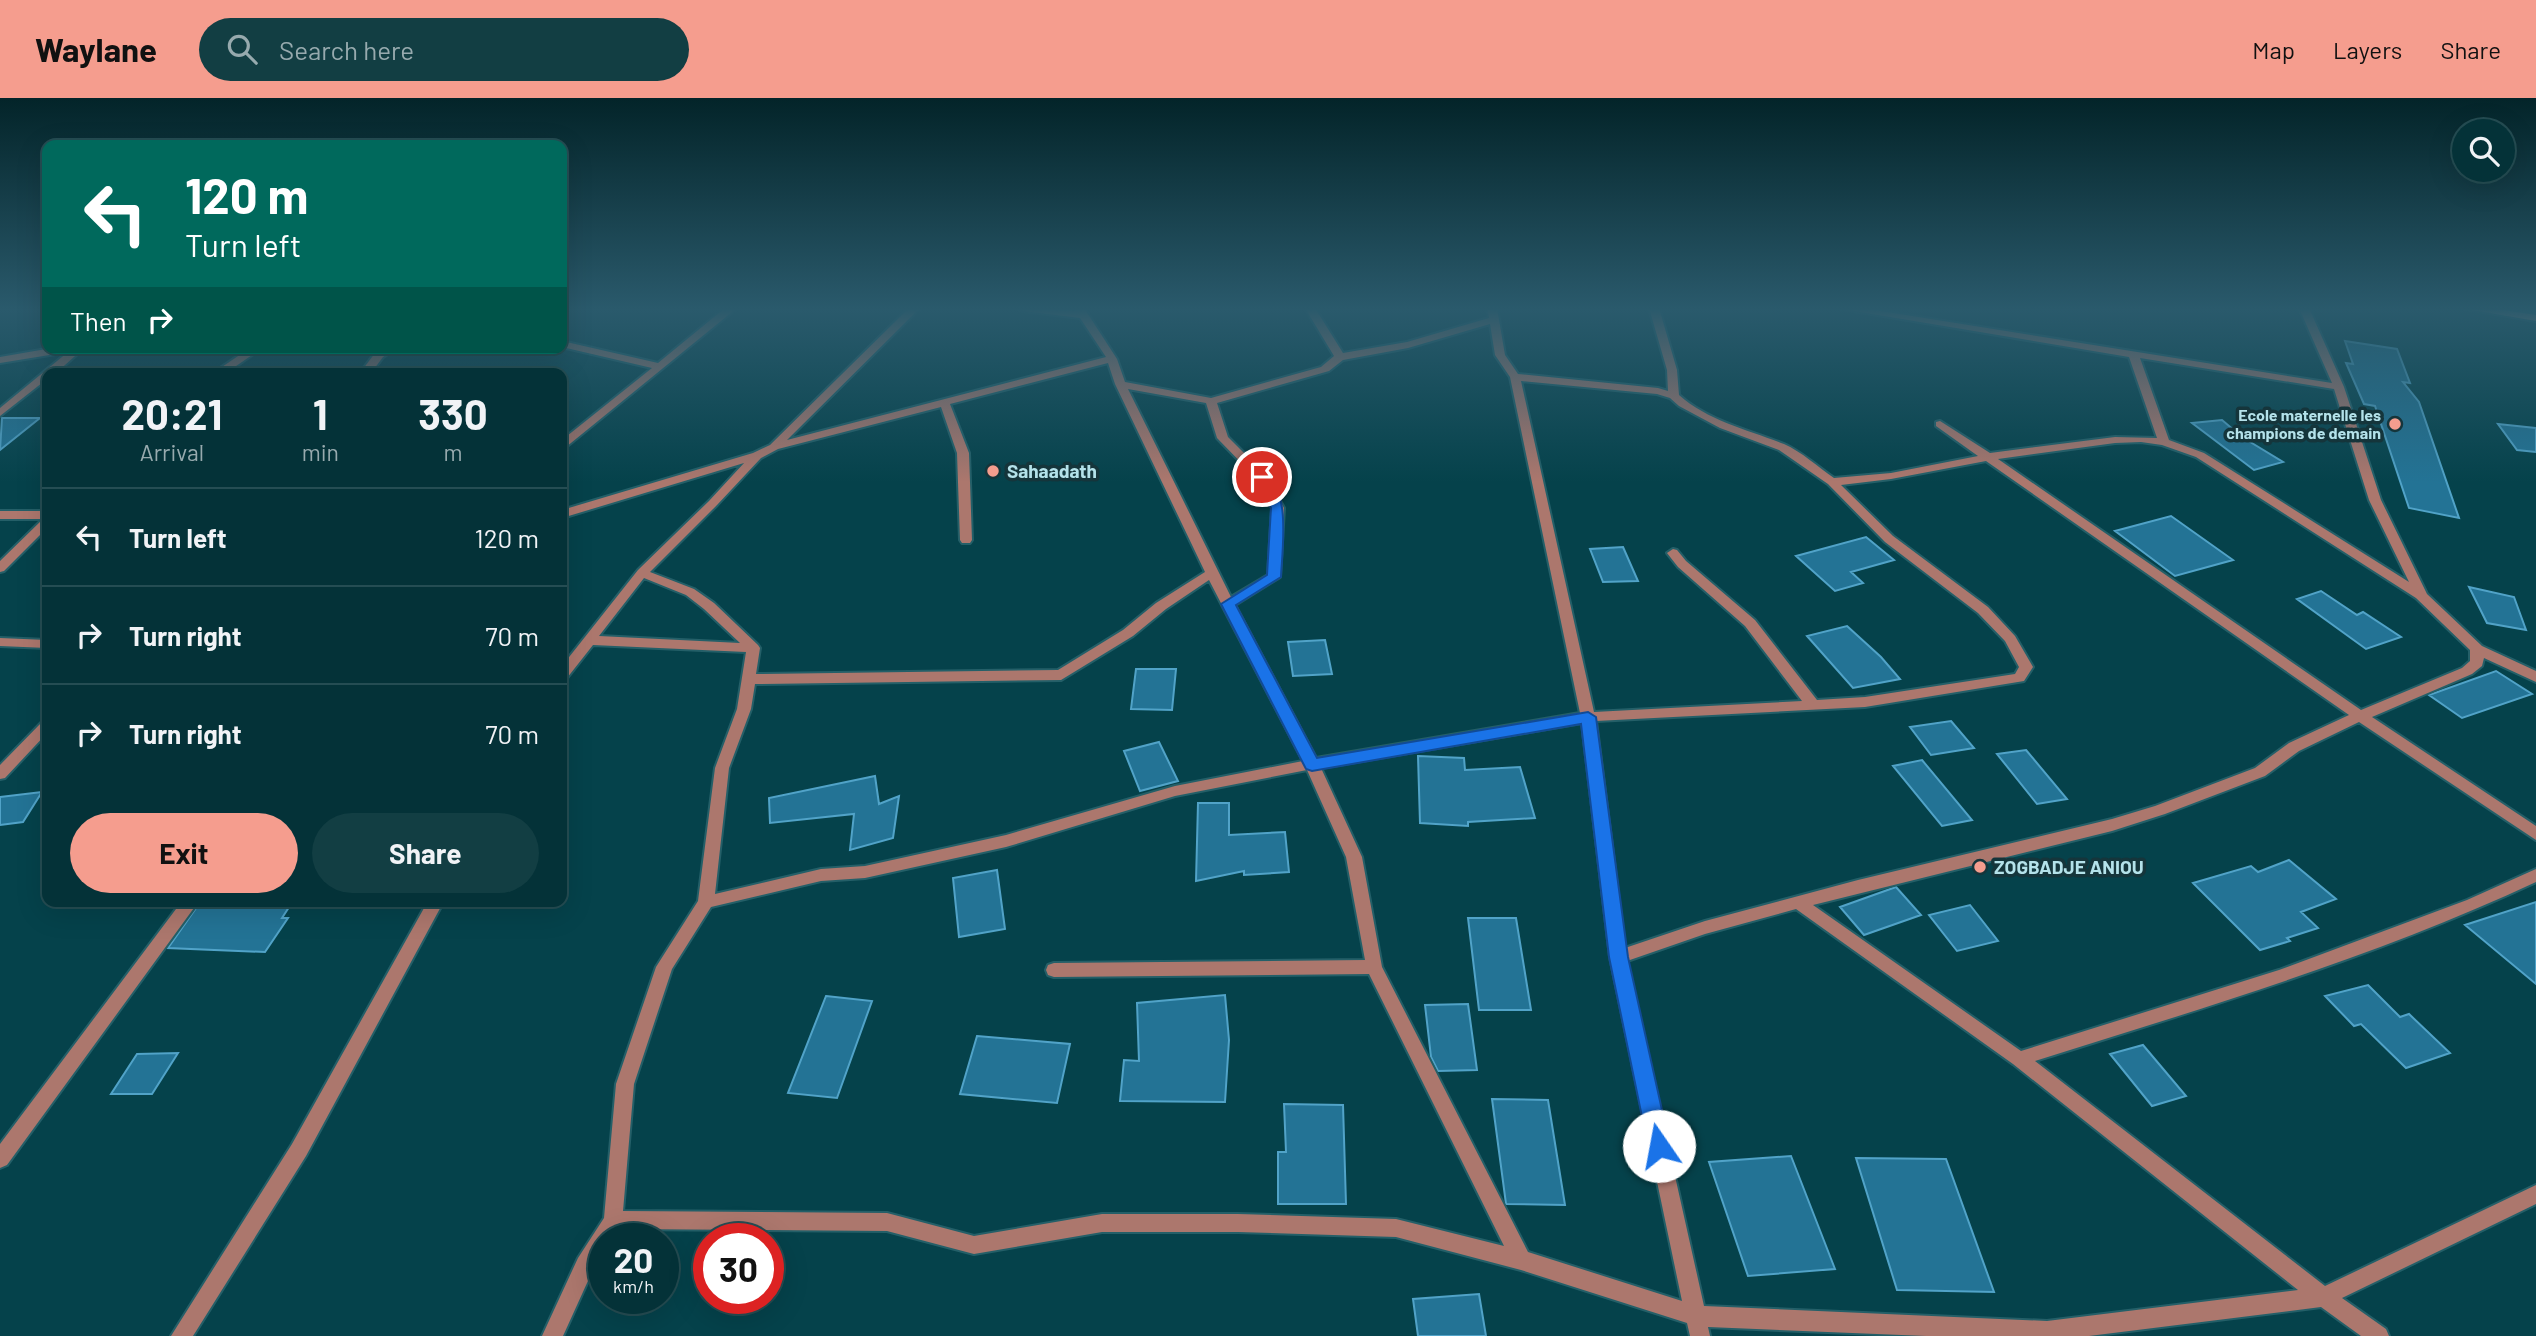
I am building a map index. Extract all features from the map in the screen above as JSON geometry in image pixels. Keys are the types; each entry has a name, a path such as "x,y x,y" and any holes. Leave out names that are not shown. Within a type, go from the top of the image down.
{"street":[{"path":"567,441 658,366"},
{"path":"774,447 857,366"},
{"path":"567,512 757,455 774,447 1087,366"},
{"path":"1114,366 1120,384 1212,573 1312,765 1354,857 1374,967 1521,1260"},
{"path":"1120,384 1211,401 1329,366"},
{"path":"1507,366 1515,377 1588,717 1618,957 1699,1326"},
{"path":"1671,366 1674,396"},
{"path":"2137,366 2164,442"},
{"path":"2206,366 2339,387"},
{"path":"2329,366 2339,387 2375,500 2421,595"},
{"path":"706,902 821,875 865,872 1006,841 1175,791 1588,717 1865,702 2020,678 2026,667 2010,639 1983,610 1889,539 1832,482 1783,448 1724,426 1683,404 1674,396 1658,391 1515,377"},
{"path":"0,413 42,381"},
{"path":"1211,401 1223,438 1262,477 1278,508 1274,577 1228,604"},
{"path":"945,404 963,453 966,540"},
{"path":"1940,424 2359,715 2536,834"},
{"path":"1832,482 1891,476 1988,457 2115,440 2164,442 2200,455 2421,595 2477,649 2536,677"},
{"path":"567,667 642,573 757,455"},
{"path":"0,515 42,515"},
{"path":"0,568 42,527"},
{"path":"1673,553 1750,623 1813,705"},
{"path":"642,573 690,592 718,613 753,648"},
{"path":"748,679 1061,674 1128,632 1161,606 1212,573"},
{"path":"588,640 753,648"},
{"path":"0,642 42,644"},
{"path":"552,1336 585,1265 614,1220 625,1084 664,967 706,902 722,768 744,709 753,648"},
{"path":"1618,957 1705,928 1998,851 2112,825 2160,810 2260,772 2294,747 2359,715 2467,671 2477,663 2477,649"},
{"path":"0,774 42,729"},
{"path":"2019,1059 2282,976 2473,904 2536,875"},
{"path":"1799,903 2019,1059 2323,1297 2379,1336"},
{"path":"0,1159 187,907"},
{"path":"181,1336 299,1150 433,907"},
{"path":"1054,970 1374,967"},
{"path":"614,1220 887,1222 974,1245 1102,1223 1238,1223 1396,1228 1521,1260 1699,1326 2049,1334 2323,1297 2536,1194"}],"building":[{"path":"2347,366 2403,366 2410,383 2403,382 2419,402 2459,518 2409,508 2375,406 2364,404"},
{"path":"2,418 40,418 0,450"},
{"path":"2222,420 2242,437 2283,462 2254,470 2192,423"},
{"path":"2498,424 2536,428 2536,452 2517,450"},
{"path":"2171,516 2233,560 2175,576 2115,531"},
{"path":"1866,537 1894,560 1851,572 1863,583 1835,591 1796,556"},
{"path":"1623,547 1638,581 1603,582 1590,549"},
{"path":"2469,587 2514,597 2526,630 2487,623"},
{"path":"2321,591 2357,615 2363,612 2401,637 2366,649 2297,599"},
{"path":"1847,626 1881,657 1900,679 1853,688 1807,636"},
{"path":"1325,640 1332,674 1293,676 1288,642"},
{"path":"1136,669 1176,669 1172,710 1131,709"},
{"path":"2496,671 2532,694 2462,718 2429,695"},
{"path":"1951,721 1974,748 1931,755 1910,727"},
{"path":"1159,742 1178,781 1140,791 1124,751"},
{"path":"2026,750 2067,799 2037,804 1997,754"},
{"path":"1418,756 1464,758 1465,770 1520,767 1535,818 1468,822 1468,826 1420,823"},
{"path":"1922,760 1972,820 1942,826 1893,766"},
{"path":"875,776 879,804 899,796 893,838 850,850 854,814 770,823 769,798"},
{"path":"42,792 23,822 0,825 0,797"},
{"path":"1198,803 1229,803 1229,835 1285,832 1289,872 1244,875 1244,871 1196,881"},
{"path":"2289,860 2336,899 2301,912 2318,928 2287,938 2290,941 2260,950 2193,883 2251,866 2258,872"},
{"path":"997,870 1005,929 959,937 953,878"},
{"path":"1896,887 1921,915 1864,935 1840,907"},
{"path":"2536,902 2536,984 2465,925"},
{"path":"1970,905 1998,941 1957,951 1929,915"},
{"path":"197,907 289,907 282,918 288,918 265,952 168,948"},
{"path":"1468,918 1516,918 1531,1010 1479,1010"},
{"path":"2368,985 2400,1017 2409,1014 2450,1053 2406,1068 2361,1024 2354,1026 2325,996"},
{"path":"1225,995 1229,1040 1225,1102 1120,1101 1124,1060 1139,1061 1137,1003"},
{"path":"826,996 872,1001 837,1098 788,1093"},
{"path":"1468,1004 1477,1070 1438,1071 1431,1057 1425,1005"},
{"path":"977,1036 1070,1044 1057,1103 960,1094"},
{"path":"2143,1045 2186,1096 2152,1106 2110,1054"},
{"path":"178,1053 152,1094 111,1094 137,1054"},
{"path":"1492,1099 1548,1100 1565,1205 1506,1204"},
{"path":"1284,1104 1343,1105 1346,1204 1278,1204 1278,1152 1286,1152"},
{"path":"1791,1156 1835,1269 1748,1276 1709,1162"},
{"path":"1856,1158 1946,1159 1994,1292 1897,1290"},
{"path":"1479,1294 1486,1336 1418,1336 1413,1299"}],"place":[{"name":"Ecole maternelle les champions de demain","path":"2395,424"},
{"name":"Sahaadath","path":"993,471"},
{"name":"ZOGBADJE ANIOU","path":"1980,867"}],"route":[{"path":"1262,477 1278,508 1274,577 1228,604 1312,765 1588,717 1618,957 1659,1146"}]}
